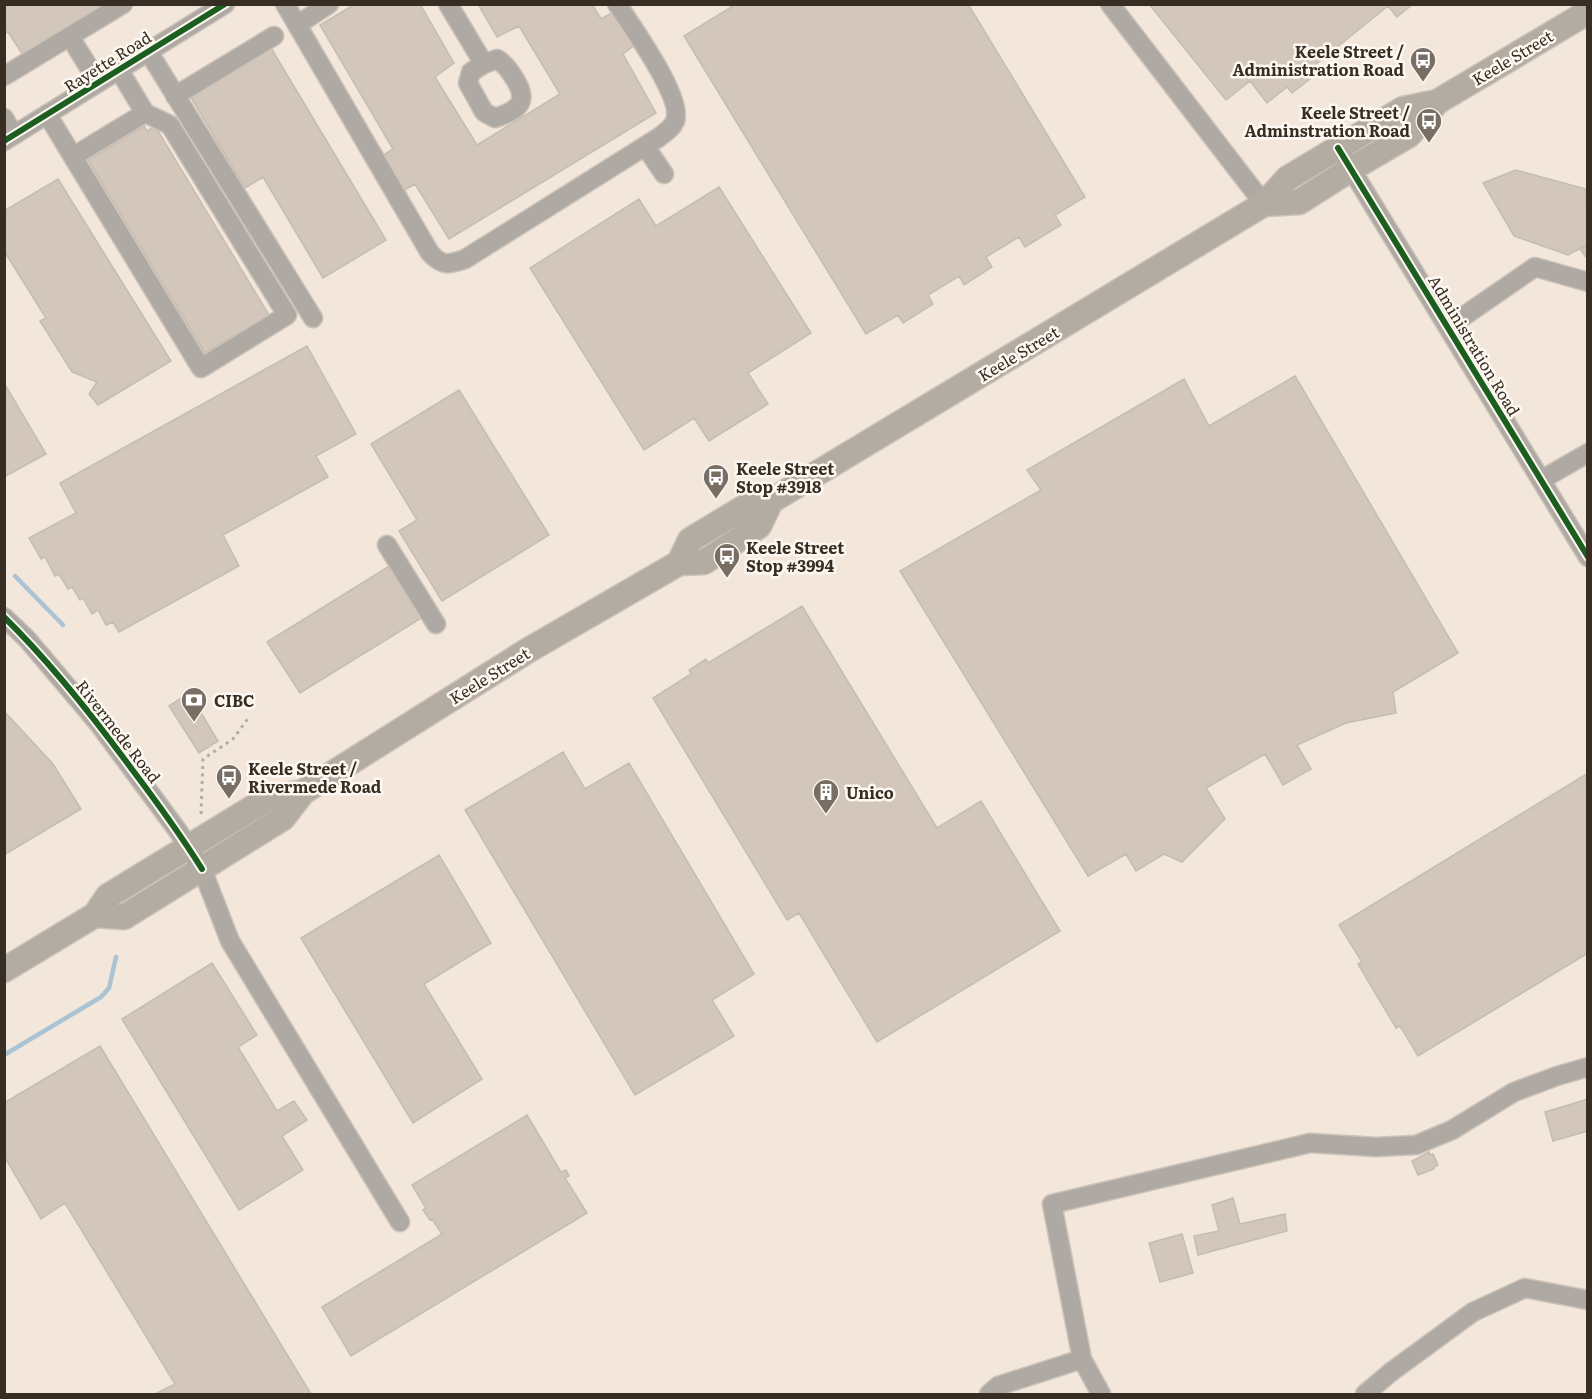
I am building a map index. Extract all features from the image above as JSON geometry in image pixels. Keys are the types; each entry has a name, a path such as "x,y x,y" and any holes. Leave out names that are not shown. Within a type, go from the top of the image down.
{"main road":[{"name":"Keele Street","path":"1264,204 1299,202 1409,135 1437,102 1587,12"},
{"name":"Keele Street","path":"95,915 124,917 283,818 303,792 527,651 679,563 690,540 750,504 771,501 1264,204 1288,178 1403,109 1437,102"},
{"name":"Keele Street","path":"4,970 95,915 108,896 269,798 303,792"}],"street":[{"path":"4,76 123,4"},
{"name":"Rayette Road","path":"9,138 148,51 199,11 225,4"},
{"path":"285,4 430,253 438,261 454,263 465,259 645,146 669,129 675,120 676,107 669,89 618,4"},
{"path":"297,25 329,4"},
{"path":"448,4 484,64"},
{"path":"1110,4 1264,204"},
{"path":"175,96 274,36"},
{"path":"70,37 98,82"},
{"path":"148,51 312,318"},
{"path":"47,114 201,368 287,315 170,125 145,113 119,70"},
{"path":"74,156 145,113"},
{"path":"4,118 9,138"},
{"path":"645,146 664,174"},
{"name":"Administration Road","path":"1338,148 1587,557"},
{"path":"1448,327 1535,267 1587,282"},
{"path":"1541,480 1587,453"},
{"path":"387,544 436,624"},
{"name":"Rivermede Road","path":"4,617 27,639 98,723 189,848 202,869 230,941 400,1222"},
{"path":"1101,1395 1082,1359 1052,1204 1310,1143 1376,1147 1416,1146 1452,1130 1514,1092 1587,1067"},
{"path":"1365,1395 1391,1372 1473,1312 1525,1288 1587,1300"},
{"path":"989,1395 998,1386 1082,1359"}],"path":[{"path":"201,814 203,759 233,739 249,717"}],"building":[{"path":"4,4 107,4 23,55 8,32 4,34"},
{"path":"355,4 420,4 454,63 435,77 477,145 560,94 519,26 497,37 478,4 592,4 601,19 615,11 635,45 623,54 656,113 449,239 415,184 401,192 379,158 393,149 320,25"},
{"path":"736,4 968,4 1085,197 1055,215 1061,225 1025,247 1019,237 986,257 992,267 964,285 959,276 928,295 933,304 903,323 898,315 866,334 684,36"},
{"path":"1149,4 1413,4 1397,17 1388,6 1305,73 1310,79 1292,93 1287,87 1267,103 1250,81 1226,100"},
{"path":"271,48 386,240 323,278 263,177 245,188 190,96"},
{"path":"144,126 147,131 155,126 269,315 205,353 88,160"},
{"path":"1516,170 1586,189 1588,244 1568,255 1514,236 1483,183"},
{"path":"58,179 171,361 98,405 89,394 97,382 72,372 40,321 46,318 4,251 4,211"},
{"path":"719,187 811,333 748,373 768,404 709,441 694,418 644,450 530,268 639,199 656,226"},
{"path":"1588,244 1588,260 1580,249"},
{"path":"307,346 356,434 316,456 328,477 223,535 239,566 119,632 113,622 106,625 98,610 92,614 83,598 80,600 72,587 68,589 59,574 55,576 45,557 41,559 29,538 76,513 60,483"},
{"path":"1295,376 1458,653 1393,692 1396,713 1346,723 1297,745 1311,769 1283,785 1265,754 1206,788 1225,819 1182,862 1164,854 1136,871 1126,854 1088,876 900,571 1041,490 1027,470 1184,379 1209,426"},
{"path":"4,383 46,454 4,477"},
{"path":"459,390 549,535 442,601 399,531 417,520 371,444"},
{"path":"391,565 423,617 300,693 267,642"},
{"name":"Unico","path":"802,606 937,828 981,801 1060,931 877,1042 799,913 787,920 653,698 691,674 689,670 706,659 708,663"},
{"name":"CIBC","path":"189,693 218,741 199,753 169,706"},
{"path":"4,711 53,764 81,809 4,855"},
{"path":"563,752 585,789 629,763 754,974 712,1000 734,1036 635,1095 465,810"},
{"path":"1588,773 1588,953 1418,1056 1400,1026 1396,1028 1358,964 1362,962 1339,925"},
{"path":"439,855 491,943 424,984 482,1079 413,1123 301,938"},
{"path":"212,963 257,1035 238,1047 277,1111 294,1101 307,1120 282,1136 303,1170 239,1210 122,1019"},
{"path":"100,1046 311,1394 155,1394 175,1384 65,1203 41,1219 4,1156 4,1103"},
{"path":"1588,1099 1588,1131 1553,1141 1545,1112"},
{"path":"527,1115 561,1172 566,1170 569,1176 565,1178 587,1213 351,1356 322,1307 442,1234 423,1210 426,1208 412,1185"},
{"path":"1429,1152 1430,1155 1433,1154 1438,1165 1418,1175 1412,1161"},
{"path":"1233,1198 1240,1224 1285,1214 1287,1231 1198,1255 1194,1236 1219,1231 1212,1205"},
{"path":"1182,1234 1193,1273 1160,1282 1149,1243"}],"waterway":[{"path":"15,576 63,625"},
{"path":"4,1055 101,997 109,988 116,957"}],"cycle path":[{"path":"4,141 225,4"},
{"path":"1338,148 1588,557"},
{"path":"4,617 55,671 86,709 159,805 202,869"}],"place":[{"name":"Keele Street / Administration Road","path":"1423,83"},
{"name":"Keele Street / Adminstration Road","path":"1429,144"},
{"name":"Keele Street Stop #3918","path":"716,500"},
{"name":"Keele Street Stop #3994","path":"727,579"},
{"name":"CIBC","path":"194,723"},
{"name":"Keele Street / Rivermede Road","path":"229,800"},
{"name":"Unico","path":"826,815"}]}
